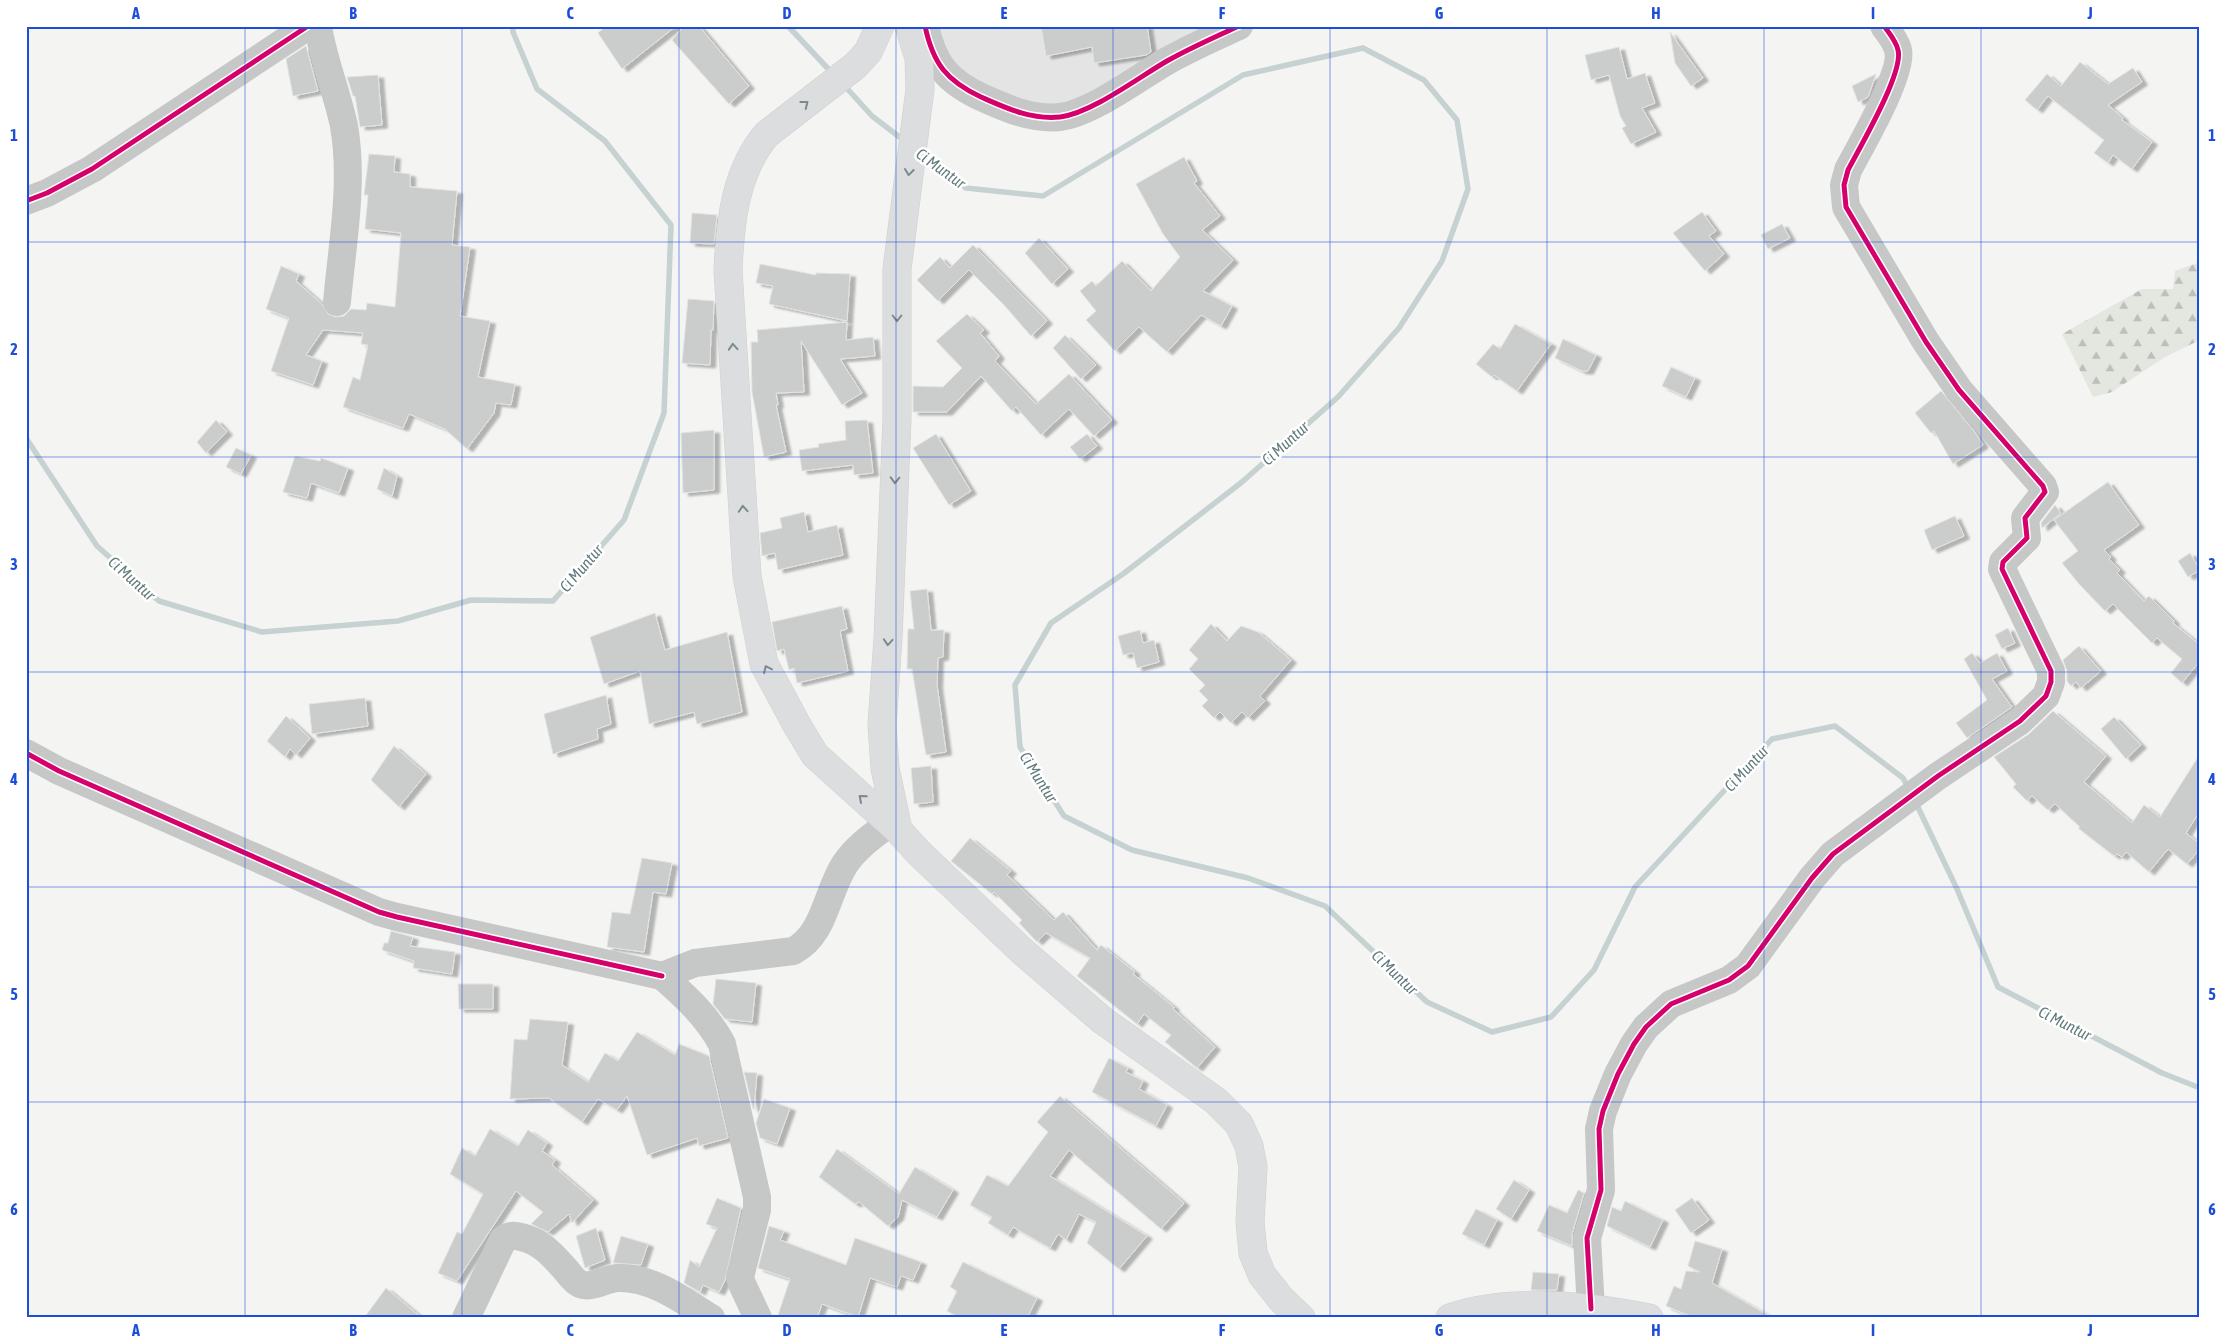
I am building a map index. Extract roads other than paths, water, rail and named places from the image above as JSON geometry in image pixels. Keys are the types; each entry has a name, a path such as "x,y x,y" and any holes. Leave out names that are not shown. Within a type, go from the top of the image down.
{"highway":[{"path":"880,26 868,52 855,66 767,134 749,158 730,222 728,260 747,576 764,664 815,755 894,827 918,854 982,915 1051,976 1102,1020 1216,1100 1239,1124 1249,1146 1253,1168 1250,1222 1253,1252 1262,1275 1281,1299 1301,1318"},
{"path":"894,827 885,768 882,725 888,638 897,419 897,269 920,89 919,58 909,26"},
{"path":"1450,1318 1468,1311 1501,1312 1591,1309 1649,1318"}],"street":[{"path":"26,201 47,193 92,169 308,26"},
{"path":"318,26 320,42 344,126 347,154 347,190 337,302"},
{"path":"925,26 939,67 959,86 1007,109 1035,117 1061,116 1086,109 1170,59 1239,26"},
{"path":"1591,1309 1586,1238 1601,1190 1599,1129 1603,1111 1618,1074 1634,1044 1652,1020 1671,1004 1729,980 1748,966 1823,865 1834,854 1938,776 2020,721 2046,696 2051,682 2051,671 2002,569 2003,562 2027,538 2025,518 2043,495 2044,489 2041,483 1959,390 1926,342 1846,207 1844,185 1848,170 1889,88 1898,64 1899,51 1884,26"},
{"path":"26,753 68,775 379,912 662,976 688,999 714,1028 722,1044 757,1197 757,1210 740,1277 758,1318"},
{"path":"662,976 695,963 793,951 804,946 819,922 836,879 845,863 856,850 894,827"},
{"path":"466,1318 503,1240 507,1237 516,1236 531,1240 544,1247 574,1280 582,1284 593,1285 615,1278 644,1282 659,1286 711,1318"}],"waterway":[{"name":"Ci Muntur","path":"26,438 97,546 159,601 262,632 398,621 471,600 553,601 624,520 664,413 671,225 605,141 537,89 513,32 513,26"},
{"name":"Ci Muntur","path":"788,26 833,74"},
{"name":"Ci Muntur","path":"919,152 966,188 1043,196 1243,75 1363,48 1424,80 1457,120 1468,189 1442,261 1399,328 1338,397 1242,482 1123,574 1051,623 1015,685 1020,747 1064,816 1132,850 1248,878 1325,906 1427,1002 1492,1032 1551,1017 1594,970 1635,887 1772,739 1835,726 1903,778 1909,789"},
{"name":"Ci Muntur","path":"843,84 872,116 906,142"},
{"name":"Ci Muntur","path":"1915,801 1957,889 1998,987 2162,1073 2200,1088"}]}
